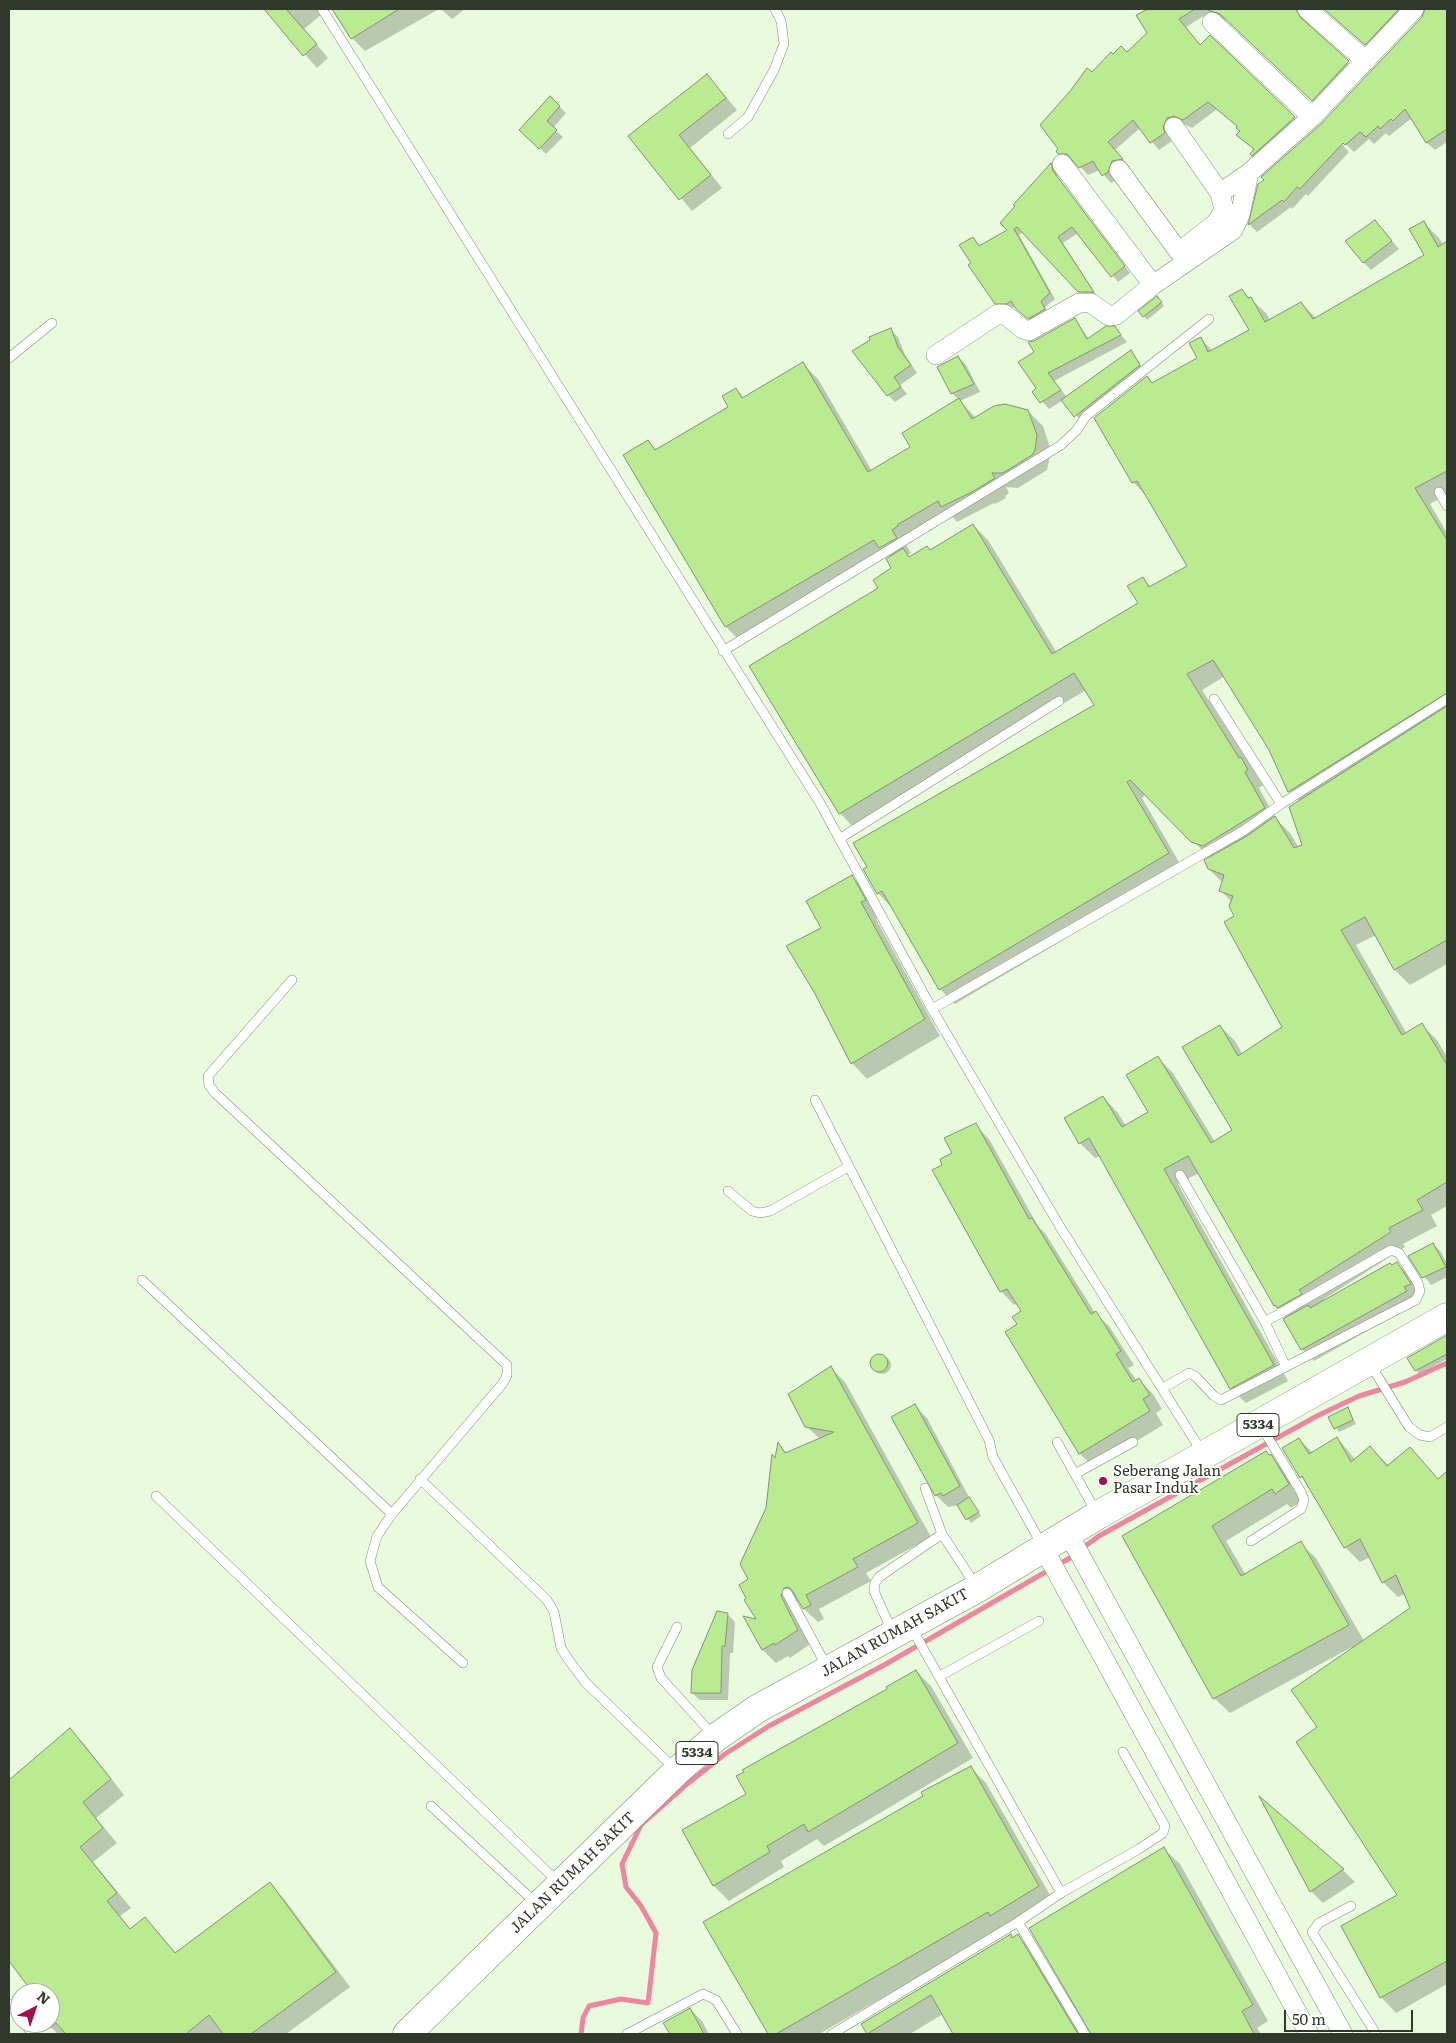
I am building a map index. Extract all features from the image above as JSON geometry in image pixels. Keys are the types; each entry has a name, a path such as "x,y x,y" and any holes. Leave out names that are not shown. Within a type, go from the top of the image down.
{"main road":[{"name":"JALAN RUMAH SAKIT","path":"406,2034 677,1771 715,1738 757,1709 829,1670 911,1636 978,1588 1052,1562 1076,1547 1098,1515 1204,1455 1266,1435 1374,1371 1447,1317"}],"street":[{"path":"1307,9 1366,61"},
{"path":"1220,193 1249,173 1312,117 1414,9"},
{"path":"1212,22 1312,117"},
{"path":"1119,170 1179,252 1216,223 1224,210 1220,193 1174,126"},
{"path":"1062,164 1154,285"},
{"path":"936,355 998,314 1004,314 1023,330 1029,331 1079,303 1091,303 1109,316 1116,315 1154,285 1233,230 1240,215 1249,173"},
{"path":"1076,1547 1342,2034"},
{"path":"1052,1562 1309,2034"}],"lane":[{"path":"322,9 820,803 932,1010 1059,1225 1204,1455"},
{"path":"728,134 748,117 774,70 784,44 781,21 774,9"},
{"path":"723,651 1061,444 1076,430 1086,416 1209,319"},
{"path":"9,358 52,323"},
{"path":"1439,492 1447,506"},
{"path":"1214,699 1281,804"},
{"path":"932,1010 1243,831 1281,804 1447,699"},
{"path":"839,839 1059,700"},
{"path":"292,980 208,1076 209,1085 215,1094 506,1364 508,1375 503,1383 392,1514 377,1536 370,1561 378,1587 463,1663"},
{"path":"815,1100 989,1440 993,1457 1052,1562"},
{"path":"728,1191 752,1211 760,1214 770,1211 848,1167"},
{"path":"1180,1175 1265,1322 1286,1367"},
{"path":"1163,1388 1188,1373 1196,1377 1214,1396 1221,1400 1416,1300 1420,1291 1418,1283 1399,1253 1391,1250 1265,1322"},
{"path":"142,1280 392,1514"},
{"path":"1374,1371 1409,1426 1420,1435 1430,1437 1447,1427"},
{"path":"1251,1540 1301,1509 1304,1500 1266,1435"},
{"path":"1057,1442 1098,1515"},
{"path":"1075,1474 1133,1442"},
{"path":"420,1479 547,1600 554,1612 561,1648 586,1682 677,1771"},
{"path":"925,1488 942,1534 978,1588"},
{"path":"156,1496 561,1885"},
{"path":"942,1534 879,1577 875,1583 874,1591 911,1636 940,1676 1061,1894"},
{"path":"788,1593 829,1670"},
{"path":"940,1676 1039,1621"},
{"path":"677,1627 657,1668 661,1678 715,1738"},
{"path":"832,2034 1061,1894 1140,1849 1162,1833 1165,1826 1124,1752"},
{"path":"431,1806 539,1906"},
{"path":"1351,1906 1319,1923 1312,1932 1376,2034"},
{"path":"1018,1922 1085,2034"},
{"path":"627,2034 704,1994 716,2000 737,2034"}],"building":[{"path":"264,9 286,9 317,44 303,56"},
{"path":"332,9 399,9 351,39"},
{"path":"1148,9 1195,9 1179,19 1200,45 1210,35 1295,117 1252,156 1250,154 1254,149 1236,135 1240,131 1236,128 1237,126 1208,102 1183,120 1174,116 1167,118 1163,127 1165,133 1150,143 1133,120 1108,142 1123,159 1112,161 1108,172 1102,176 1093,161 1079,168 1067,154 1058,154 1056,151 1058,149 1040,125 1071,90 1087,68 1092,72 1111,52 1113,54 1121,46 1127,52 1147,33 1136,15"},
{"path":"1205,9 1296,9 1300,17 1349,61 1312,101 1220,14"},
{"path":"1324,9 1399,9 1365,45"},
{"path":"1425,9 1447,9 1447,129 1426,143 1405,109 1393,121 1391,119 1380,129 1378,126 1366,137 1360,132 1345,145 1343,143 1300,189 1297,187 1284,202 1282,200 1248,225 1258,184 1264,180 1261,177 1320,125 1422,17"},
{"path":"707,74 726,98 679,135 711,175 679,200 628,136"},
{"path":"550,96 560,106 547,121 557,130 539,149 519,130"},
{"path":"1051,163 1053,171 1125,266 1111,277 1072,227 1058,237 1094,292 1078,292 1017,227 1014,229 1050,293 1041,301 1045,309 1028,319 1016,309 1011,301 1007,304 995,304 968,265 971,263 959,245 973,237 979,246 1007,230 1000,223 1015,206 1013,205"},
{"path":"1375,220 1392,241 1363,263 1345,241"},
{"path":"1424,221 1438,247 1447,241 1447,471 1415,488 1447,540 1447,693 1288,792 1269,750 1213,660 1187,674 1239,758 1241,757 1248,770 1245,772 1265,808 1203,846 1191,842 1130,780 1127,782 1169,853 939,990 882,891 877,894 863,869 867,867 853,843 1094,705 1074,673 839,814 749,666 878,588 873,580 891,568 886,559 903,548 909,557 927,546 930,550 973,524 1052,654 1138,603 1127,586 1143,577 1149,587 1187,566 1137,481 1132,483 1094,418 1147,376 1152,383 1197,358 1189,343 1201,337 1208,352 1249,330 1229,296 1242,289 1248,298 1251,297 1265,322 1301,302 1313,319 1424,255 1409,229"},
{"path":"1157,296 1162,302 1143,317 1138,311"},
{"path":"1075,318 1087,339 1106,326 1115,326 1121,335 1048,373 1061,390 1040,403 1032,392 1036,388 1018,362 1034,352 1028,342 1034,341"},
{"path":"891,328 898,347 911,365 894,377 901,387 887,396 852,351 870,340 869,337"},
{"path":"1131,350 1140,365 1074,417 1061,400"},
{"path":"958,356 974,384 951,394 937,367"},
{"path":"803,362 868,472 910,447 902,433 959,398 972,419 994,406 1005,404 1028,410 1037,435 1035,450 1032,455 1003,473 992,473 995,478 972,492 941,507 938,501 897,525 892,530 897,538 879,548 874,540 725,627 623,455 648,440 655,450 728,407 722,396 736,388 742,398"},
{"path":"1447,706 1447,940 1394,970 1365,917 1341,930 1402,1035 1422,1023 1447,1065 1447,1182 1417,1200 1423,1210 1389,1228 1391,1232 1299,1290 1302,1294 1277,1308 1274,1306 1188,1156 1164,1169 1274,1365 1230,1389 1089,1138 1079,1144 1064,1118 1103,1096 1122,1127 1148,1112 1126,1075 1158,1056 1211,1143 1232,1130 1182,1047 1220,1025 1238,1056 1282,1027 1224,922 1234,916 1229,906 1233,896 1219,891 1224,875 1208,869 1204,860 1247,836 1275,816 1294,848 1302,845 1289,807"},
{"path":"852,875 866,900 861,902 925,1019 851,1064 814,992 786,946 821,928 806,901"},
{"path":"976,1123 1029,1219 1032,1218 1091,1314 1096,1311 1121,1351 1116,1354 1133,1382 1139,1378 1150,1395 1143,1399 1150,1411 1079,1454 1005,1332 1017,1324 1012,1317 1021,1311 1007,1289 1000,1292 932,1170 942,1165 940,1159 952,1153 944,1138"},
{"path":"1433,1243 1446,1267 1422,1278 1408,1256"},
{"path":"1397,1262 1411,1284 1404,1287 1407,1291 1301,1350 1283,1319 1308,1305 1310,1308 1390,1263 1392,1265"},
{"path":"1447,1335 1447,1354 1415,1371 1407,1358"},
{"path":"879,1354 885,1357 888,1363 885,1369 879,1372 873,1369 870,1363 873,1357"},
{"path":"831,1366 918,1523 853,1559 858,1567 806,1595 811,1605 803,1609 792,1590 788,1587 784,1588 781,1596 798,1630 775,1645 774,1643 762,1650 743,1616 756,1619 744,1600 746,1598 739,1585 748,1579 740,1564 766,1508 772,1454 775,1458 778,1442 785,1453 834,1432 805,1427 788,1394"},
{"path":"915,1404 960,1486 943,1496 941,1493 935,1496 891,1417"},
{"path":"1348,1407 1353,1420 1334,1429 1328,1417"},
{"path":"1337,1437 1351,1462 1370,1446 1387,1466 1410,1447 1438,1479 1447,1471 1447,1961 1380,1998 1341,1926 1397,1895 1296,1742 1317,1727 1291,1690 1410,1608 1396,1575 1382,1583 1360,1539 1344,1548 1302,1476 1300,1478 1282,1448 1299,1438 1309,1454"},
{"path":"1266,1451 1269,1455 1271,1454 1289,1484 1275,1494 1272,1489 1212,1526 1241,1576 1301,1541 1349,1625 1213,1699 1122,1536"},
{"path":"969,1497 979,1512 966,1520 957,1505"},
{"path":"717,1611 728,1613 725,1646 722,1646 721,1693 691,1693 692,1670"},
{"path":"916,1670 958,1743 808,1832 804,1824 767,1846 770,1852 713,1886 682,1830 746,1794 736,1776 744,1772 742,1770 887,1689 886,1687"},
{"path":"70,1728 111,1779 83,1802 103,1828 80,1847 117,1893 107,1901 130,1929 145,1917 175,1953 270,1882 336,1972 251,2034 223,2034 209,2015 186,2034 66,2034 60,2027 60,1983 26,1983 9,1961 9,1780"},
{"path":"971,1766 1039,1886 990,1916 988,1912 776,2034 768,2034 703,1922 923,1796 921,1792"},
{"path":"1259,1796 1344,1869 1310,1892"},
{"path":"1164,1847 1253,2005 1242,2011 1254,2034 1091,2034 1029,1928"},
{"path":"1011,1934 1012,1938 1018,1934 1078,2034 953,2034 931,1995 867,2034 861,2024"},
{"path":"690,2008 704,2034 670,2034 663,2023"}],"waterway":[{"path":"1081,1549 1099,1536 1317,1416 1359,1396 1405,1382 1447,1363"},
{"path":"581,2034 583,2018 589,2006 621,1999 648,2003 656,1933 641,1906 626,1887 622,1864 641,1825 687,1784 725,1754 769,1726 886,1664 1075,1555"}],"place":[{"name":"Seberang Jalan Pasar Induk","path":"1103,1481"}]}
